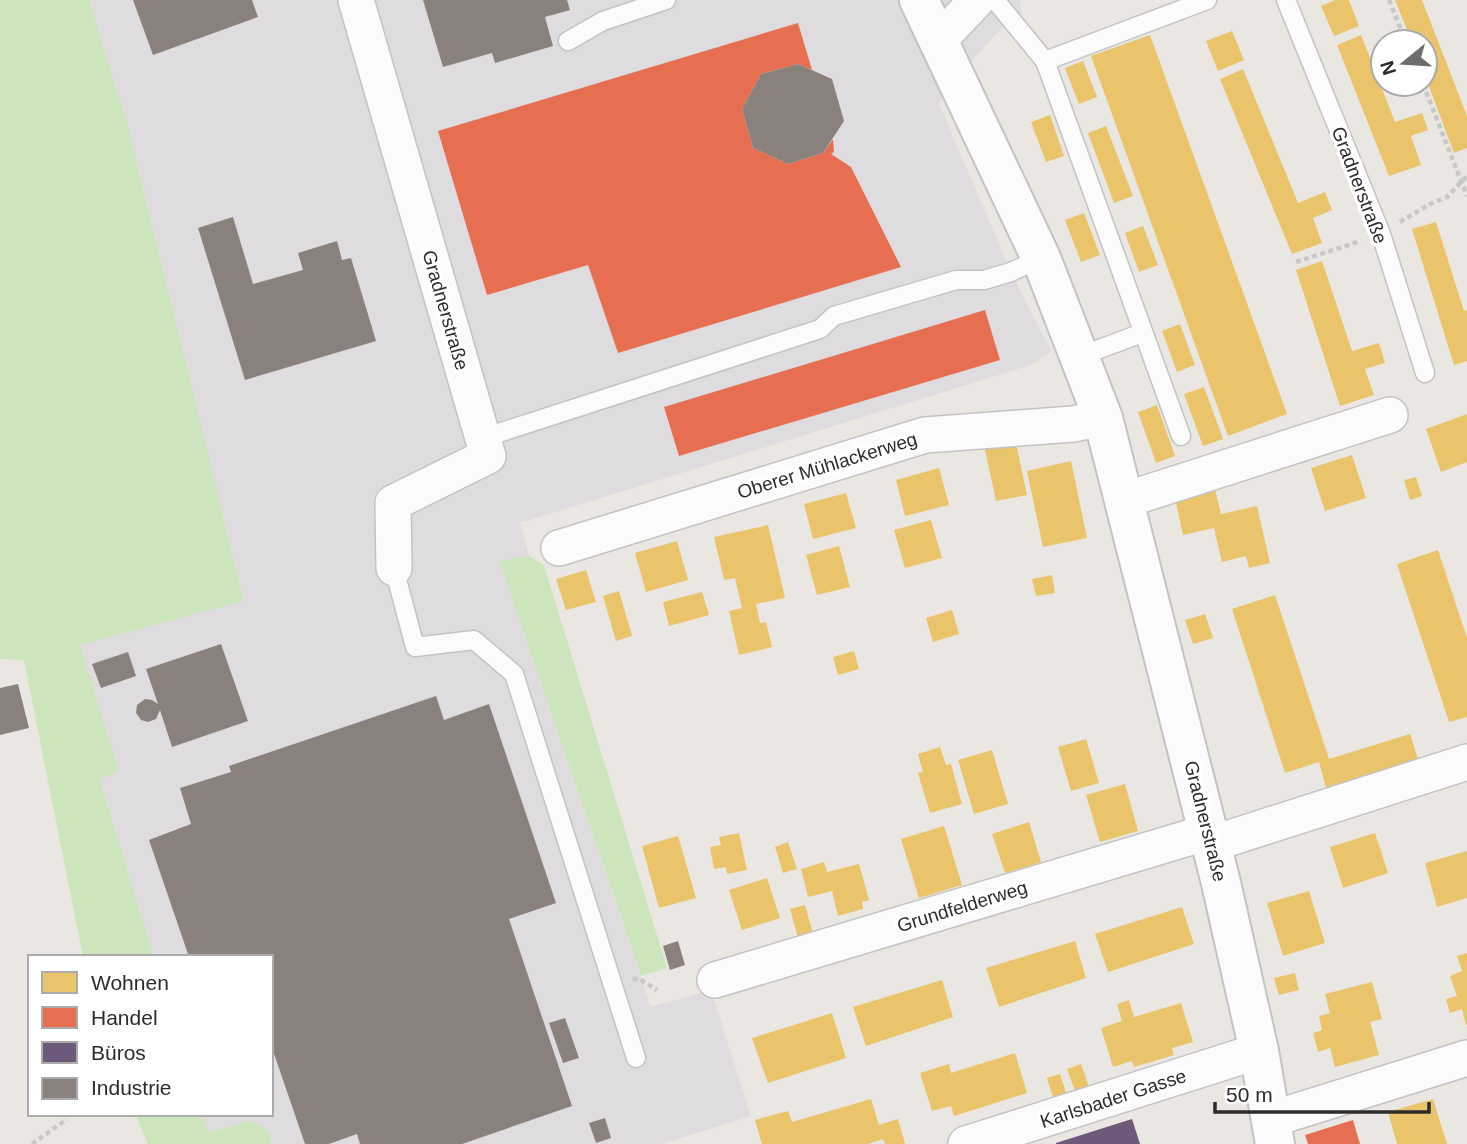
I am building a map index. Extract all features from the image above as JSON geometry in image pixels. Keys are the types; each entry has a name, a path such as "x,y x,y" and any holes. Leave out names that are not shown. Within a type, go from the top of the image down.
{"main road":[{"name":"Gradnerstraße","path":"919,0 1041,257 1103,418 1210,838 1259,1051 1274,1132"}],"street":[{"name":"Gradnerstraße","path":"356,0 483,438"},
{"path":"939,40 978,0"},
{"path":"1125,500 1390,415"},
{"name":"Oberer Mühlackerweg","path":"559,548 925,435 1073,424 1103,418"},
{"path":"394,568 393,503 488,456 483,438"},
{"name":"Grundfelderweg","path":"715,980 1467,762"},
{"name":"Karlsbader Gasse","path":"966,1144 1259,1051"},
{"path":"1274,1132 1467,1058"}],"lane":[{"path":"568,41 603,21 666,0"},
{"path":"995,0 1045,61 1181,436"},
{"path":"1045,61 1207,0"},
{"name":"Gradnerstraße","path":"1286,0 1381,234 1425,373"},
{"path":"483,438 820,329 834,316 956,280 984,280 1011,272 1041,257"},
{"path":"1081,356 1142,333"},
{"path":"394,568 415,647 474,640 514,674 636,1058"}],"path":[{"path":"1389,0 1400,28"},
{"path":"1428,98 1467,196"},
{"path":"32,1144 67,1119"}],"shaded area":[{"path":"89,0 1020,0 1022,15 1001,29 972,60 939,104 1011,272 1051,351 1031,365 520,523 529,556 499,561 651,1007 711,990 751,1116 662,1144 272,1144 268,1131 251,1120 208,1133 203,1116 273,1116 273,955 153,955 100,778 119,771 80,645 244,601 128,126"}],"green space":[{"path":"0,0 89,0 128,126 244,601 80,645 119,771 100,779 153,955 83,955 24,660 0,659"},
{"path":"529,556 544,565 667,968 641,976 499,561"},
{"path":"136,1116 203,1116 208,1133 251,1120 268,1131 272,1144 148,1144"}],"building: Wohnen":[{"path":"1335,0 1349,0 1359,26 1334,36 1321,6"},
{"path":"1395,0 1422,0 1433,28 1406,28"},
{"path":"1232,31 1244,60 1218,71 1206,41"},
{"path":"1150,35 1287,414 1228,436 1091,56"},
{"path":"1361,35 1369,55 1369,98 1386,98 1395,122 1422,113 1428,130 1411,136 1421,165 1389,176 1337,45"},
{"path":"1439,44 1467,116 1467,148 1454,153 1433,98 1439,98"},
{"path":"1083,61 1097,97 1079,104 1065,68"},
{"path":"1243,69 1298,203 1325,192 1332,210 1313,218 1322,243 1292,254 1220,79"},
{"path":"1050,115 1064,156 1046,162 1031,122"},
{"path":"1106,126 1133,196 1114,203 1088,133"},
{"path":"1084,213 1100,255 1081,262 1065,220"},
{"path":"1436,222 1464,311 1467,310 1467,361 1454,365 1412,229"},
{"path":"1143,226 1158,265 1139,272 1125,233"},
{"path":"1322,261 1352,351 1379,343 1385,363 1365,369 1374,395 1340,406 1296,270"},
{"path":"1180,324 1195,365 1177,372 1162,331"},
{"path":"1204,387 1223,439 1203,446 1184,394"},
{"path":"1157,405 1175,456 1156,463 1138,412"},
{"path":"1467,414 1467,462 1441,472 1426,429"},
{"path":"1016,443 1027,495 996,501 985,450"},
{"path":"1352,455 1366,498 1325,511 1311,468"},
{"path":"1071,461 1087,538 1043,547 1027,471"},
{"path":"939,468 949,505 905,516 896,480"},
{"path":"1416,477 1422,496 1410,500 1404,480"},
{"path":"1215,489 1221,514 1257,506 1270,563 1249,568 1246,556 1222,562 1214,528 1183,535 1175,498"},
{"path":"846,493 856,528 813,539 804,504"},
{"path":"931,520 942,558 905,568 894,530"},
{"path":"768,525 785,598 756,604 760,623 766,622 772,647 739,655 729,611 742,608 735,578 724,580 714,537"},
{"path":"677,541 688,580 646,592 635,553"},
{"path":"839,546 850,587 817,595 806,555"},
{"path":"1438,550 1467,638 1467,717 1449,722 1397,564"},
{"path":"586,570 596,602 566,610 556,579"},
{"path":"1052,575 1055,593 1036,596 1032,579"},
{"path":"619,591 632,636 616,641 603,596"},
{"path":"702,592 709,615 669,626 663,602"},
{"path":"1275,595 1329,759 1410,734 1418,759 1326,788 1319,762 1285,773 1232,609"},
{"path":"952,610 959,634 933,642 926,618"},
{"path":"1205,614 1213,638 1193,644 1185,620"},
{"path":"854,651 859,669 838,675 833,657"},
{"path":"1086,739 1099,783 1071,791 1058,747"},
{"path":"940,747 946,765 951,764 962,804 930,813 918,773 923,772 918,754"},
{"path":"992,750 1008,804 974,814 958,760"},
{"path":"1125,784 1138,831 1100,842 1086,795"},
{"path":"1029,822 1041,862 1005,873 992,834"},
{"path":"944,826 962,885 919,898 901,839"},
{"path":"739,833 747,870 727,874 726,867 714,869 710,847 721,845 719,837"},
{"path":"1375,833 1388,873 1343,888 1330,847"},
{"path":"678,836 696,898 659,908 642,846"},
{"path":"788,842 797,869 783,873 775,847"},
{"path":"1467,851 1467,898 1437,907 1425,863"},
{"path":"824,862 827,872 859,864 869,900 862,902 863,909 838,916 832,891 808,897 801,869"},
{"path":"767,878 780,918 742,930 729,890"},
{"path":"1309,891 1325,943 1283,956 1267,903"},
{"path":"805,905 814,937 799,941 790,909"},
{"path":"1182,907 1194,944 1108,972 1095,934"},
{"path":"1075,941 1086,978 999,1007 986,968"},
{"path":"1467,953 1466,1025 1462,1009 1450,1013 1446,999 1457,996 1450,976 1462,971 1457,956"},
{"path":"1295,973 1299,990 1279,995 1274,978"},
{"path":"942,980 953,1017 866,1046 853,1007"},
{"path":"1372,982 1382,1019 1370,1022 1379,1055 1335,1067 1330,1048 1318,1052 1313,1033 1322,1030 1319,1016 1330,1013 1325,994"},
{"path":"1129,1000 1134,1017 1181,1003 1193,1042 1172,1048 1174,1055 1134,1067 1132,1061 1113,1067 1101,1028 1122,1021 1117,1004"},
{"path":"832,1013 846,1058 768,1083 752,1038"},
{"path":"1015,1053 1027,1093 954,1116 951,1106 932,1111 920,1073 949,1064 951,1073"},
{"path":"1081,1064 1089,1087 1075,1091 1067,1069"},
{"path":"1060,1074 1066,1093 1053,1097 1047,1078"},
{"path":"871,1099 879,1125 898,1119 905,1144 885,1144 883,1139 868,1144 762,1144 755,1120 788,1111 792,1122"},
{"path":"1433,1099 1447,1144 1397,1144 1388,1112"}],"building: Handel":[{"path":"798,23 812,70 798,64 761,74 742,109 753,148 788,164 823,153 833,139 834,152 831,154 851,167 901,267 618,353 588,265 487,295 438,131"},
{"path":"985,310 1000,360 679,456 664,407"},
{"path":"1353,1120 1360,1144 1308,1144 1305,1135"}],"building: Büros":[{"path":"1132,1119 1140,1144 1056,1144 1056,1143"}],"building: Industrie":[{"path":"133,0 252,0 258,17 153,55"},
{"path":"423,0 567,0 570,10 545,17 553,46 495,63 492,53 443,67"},
{"path":"798,64 832,79 844,121 823,153 788,164 753,148 742,109 761,74"},
{"path":"233,217 253,284 303,270 298,253 337,241 342,260 351,258 376,341 245,380 198,228"},
{"path":"221,644 248,721 172,747 160,710 156,719 148,722 141,720 136,713 137,705 145,699 158,704 146,669"},
{"path":"128,652 136,676 101,688 92,664"},
{"path":"18,684 29,728 0,735 0,688"},
{"path":"436,696 444,720 489,704 556,903 509,919 572,1106 462,1144 360,1144 357,1134 329,1144 305,1144 273,1051 273,955 188,955 149,840 191,824 180,788 231,772 229,766"},
{"path":"678,941 685,965 670,970 663,946"},
{"path":"565,1018 579,1058 563,1063 549,1023"},
{"path":"605,1118 611,1138 596,1143 589,1123"}]}
